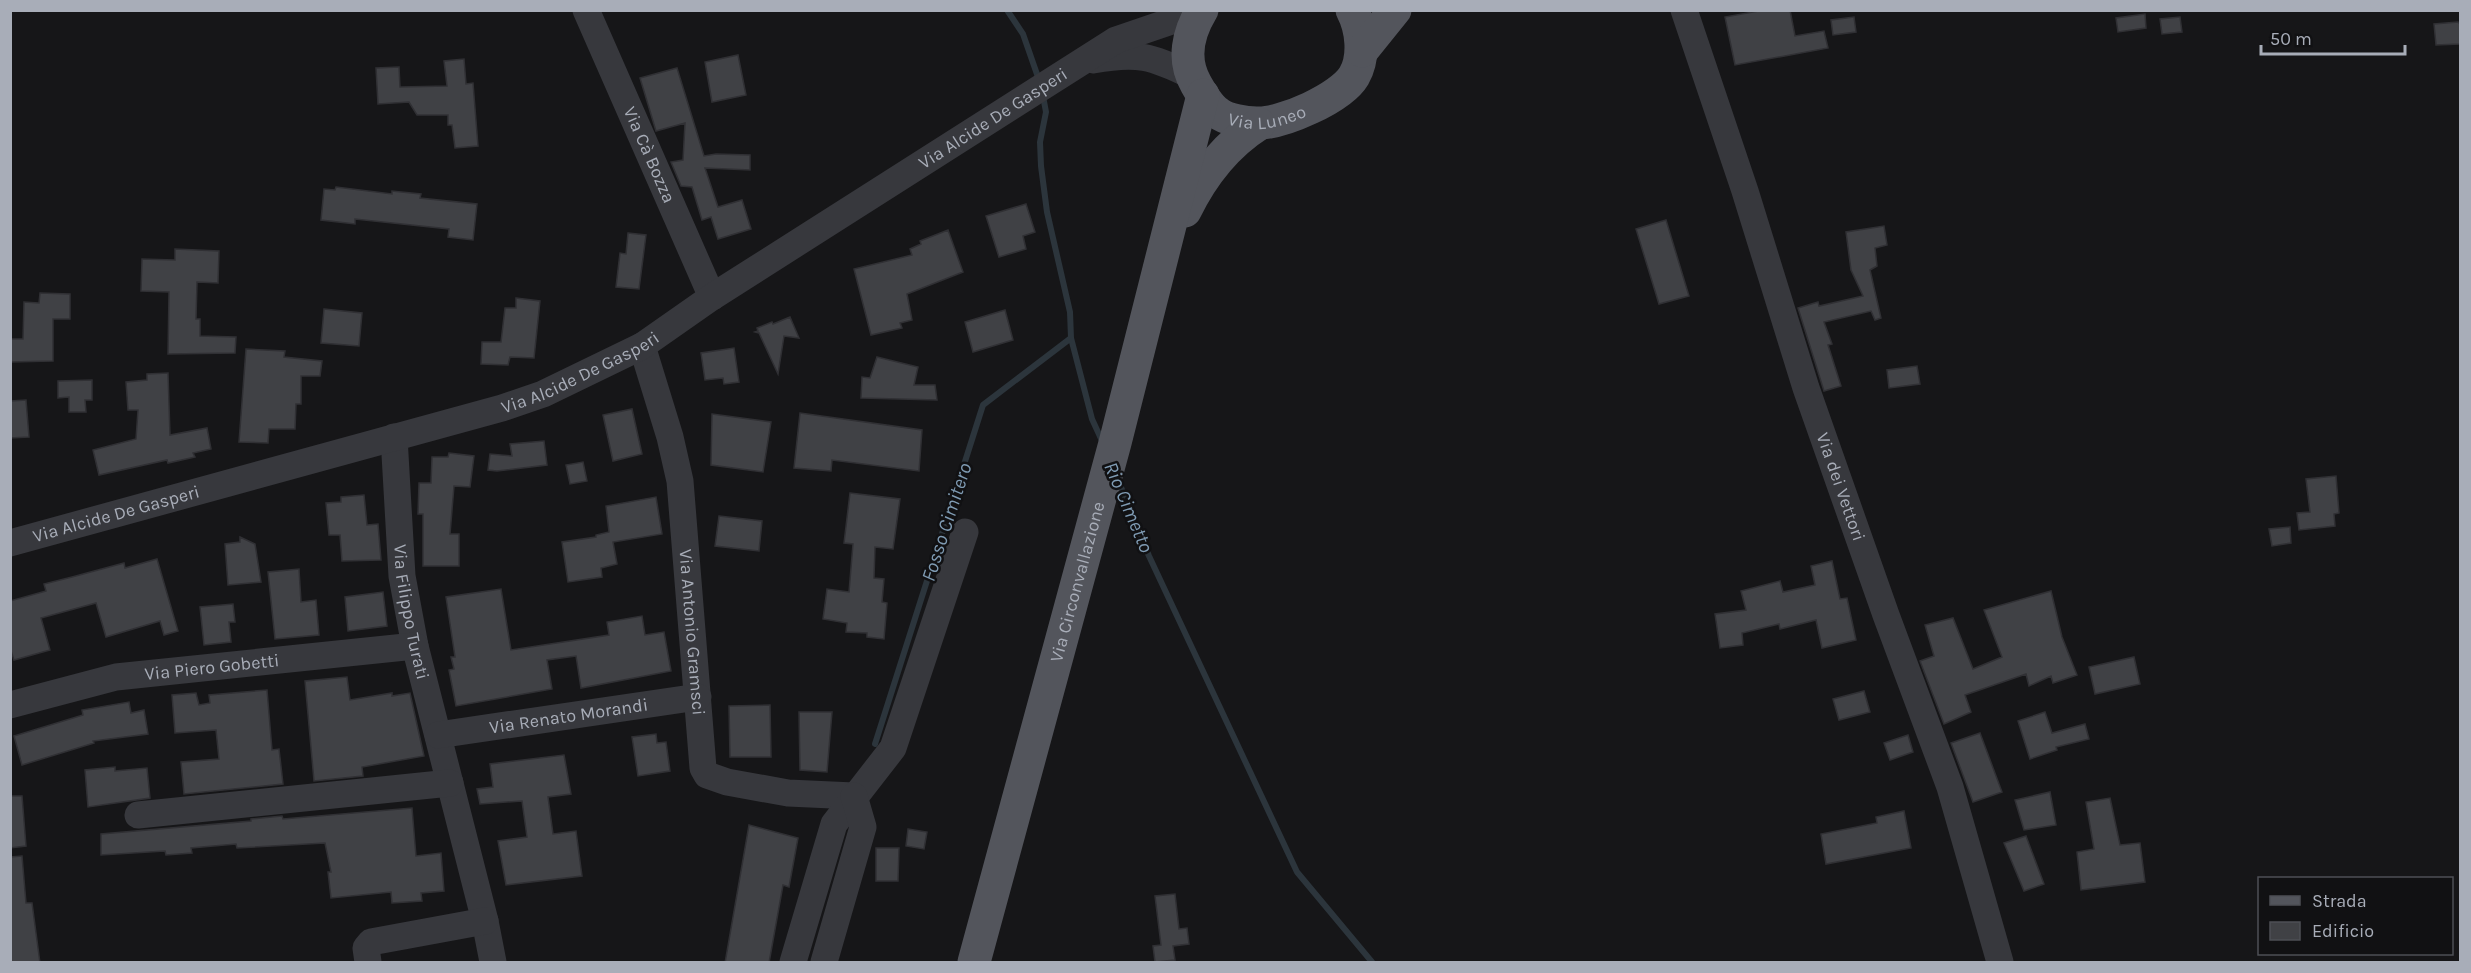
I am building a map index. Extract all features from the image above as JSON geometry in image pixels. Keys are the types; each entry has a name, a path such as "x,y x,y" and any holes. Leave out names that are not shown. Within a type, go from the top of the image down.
{"main road":[{"name":"Via Luneo","path":"1197,86 1217,113 1239,121 1259,123 1279,119 1320,103 1338,92 1354,76 1362,51 1357,19 1352,10"},
{"path":"1362,51 1395,10"},
{"path":"1197,86 1188,63 1189,40 1202,11"},
{"name":"Via Circonvallazione","path":"974,963 1161,265 1197,86"},
{"path":"1161,265 1201,182 1237,138 1259,123"}],"street":[{"name":"Via Cà Bozza","path":"586,10 712,297"},
{"name":"Via dei Vettori","path":"1684,10 1745,191 1806,388 1886,615 1950,787 2000,963"},
{"name":"Via Alcide De Gasperi","path":"10,543 502,408 543,394 642,346 712,297 1116,40 1202,11"},
{"path":"1086,61 1118,55 1143,56 1197,86"},
{"name":"Via Antonio Gramsci","path":"642,346 670,437 680,481 698,697 700,756 703,768 707,775 727,782 788,793 854,796"},
{"name":"Via Filippo Turati","path":"394,437 402,576 415,646 485,921 493,963"},
{"path":"793,963 834,824 893,748 965,532"},
{"name":"Via Piero Gobetti","path":"10,705 116,677 415,646"},
{"name":"Via Renato Morandi","path":"438,735 698,697"},
{"path":"138,815 450,783"},
{"path":"824,963 862,826 854,796"},
{"path":"368,963 366,948 371,942 485,921"}],"building":[{"path":"1764,10 1790,10 1795,36 1824,31 1828,48 1735,65 1725,17"},
{"path":"2145,14 2146,28 2118,32 2116,18"},
{"path":"1854,17 1856,32 1833,35 1831,20"},
{"path":"2180,17 2182,32 2162,34 2160,19"},
{"path":"2458,22 2460,24 2460,44 2436,45 2434,24"},
{"path":"738,55 746,95 712,102 705,62"},
{"path":"464,59 466,84 473,83 478,146 455,148 452,125 448,125 448,115 417,115 409,102 378,104 376,68 399,67 400,87 447,86 444,61"},
{"path":"677,68 704,156 750,155 750,170 705,168 718,207 742,200 751,229 718,239 711,217 702,220 692,187 681,186 671,162 683,160 685,123 656,131 640,78"},
{"path":"336,187 392,194 392,191 421,194 420,198 477,204 473,240 448,237 449,229 355,219 355,224 321,220 324,189 335,190"},
{"path":"1026,204 1035,232 1023,236 1026,249 999,257 986,216"},
{"path":"1666,220 1689,296 1659,304 1636,229"},
{"path":"1884,226 1887,245 1875,248 1877,266 1870,270 1881,318 1875,320 1871,311 1824,322 1832,344 1828,345 1841,386 1824,391 1798,308 1818,302 1819,306 1863,296 1851,270 1846,232"},
{"path":"948,230 963,272 907,294 912,320 900,323 902,328 871,335 854,269 912,255 910,249 921,244 920,241"},
{"path":"628,233 646,235 639,289 616,287 620,253 626,254"},
{"path":"175,249 219,251 218,283 197,282 196,319 200,319 200,336 236,337 235,353 168,354 169,292 141,291 142,259 175,260"},
{"path":"40,293 70,294 70,319 53,319 53,361 10,362 10,339 23,339 24,302 39,303"},
{"path":"516,298 540,301 534,358 510,357 508,365 481,364 482,342 501,342 505,308 516,308"},
{"path":"324,309 362,313 359,346 321,343"},
{"path":"1005,310 1013,340 973,352 965,322"},
{"path":"790,317 799,338 784,336 778,374 759,333 755,332 758,331 757,328"},
{"path":"734,348 739,382 724,384 723,378 705,380 701,353"},
{"path":"246,349 285,351 284,357 322,361 320,376 301,376 301,404 296,404 295,429 269,429 268,443 239,442"},
{"path":"877,357 918,367 914,385 935,385 937,400 861,398 862,377 870,378"},
{"path":"1917,366 1920,384 1889,388 1887,370"},
{"path":"168,373 170,435 207,428 211,449 193,453 195,457 168,463 167,460 99,475 93,450 136,439 138,410 128,410 126,382 147,380 147,374"},
{"path":"92,380 92,400 85,400 86,412 69,412 69,397 58,398 58,381"},
{"path":"26,400 29,437 10,438 10,401"},
{"path":"632,409 642,454 613,461 603,415"},
{"path":"800,413 922,430 919,471 832,460 831,471 794,468"},
{"path":"712,414 771,422 763,472 711,465"},
{"path":"544,441 547,465 488,470 490,454 512,456 510,444"},
{"path":"449,453 474,456 470,487 454,486 450,534 459,534 459,566 423,566 423,514 418,514 419,483 431,483 432,457 448,457"},
{"path":"583,462 587,481 570,484 566,465"},
{"path":"2336,476 2339,513 2334,514 2335,526 2299,530 2297,513 2310,512 2306,479"},
{"path":"850,493 900,499 893,549 875,547 874,578 884,579 882,602 887,603 884,639 867,637 867,633 846,632 847,623 823,619 827,589 849,592 853,544 844,543"},
{"path":"364,495 367,525 378,524 381,560 342,561 340,535 329,535 326,503 341,502 341,497"},
{"path":"656,497 662,534 613,542 617,564 601,568 602,577 568,582 562,542 596,537 596,535 609,532 606,506"},
{"path":"719,516 762,521 759,551 715,546"},
{"path":"2290,527 2291,543 2272,546 2269,529"},
{"path":"240,537 255,544 261,582 228,585 225,544 240,542"},
{"path":"157,559 178,631 164,635 160,621 106,637 96,603 41,618 50,650 14,660 10,648 10,601 46,591 44,584 124,563 125,568"},
{"path":"1832,561 1840,599 1847,598 1856,640 1822,648 1816,620 1780,629 1779,624 1742,633 1743,645 1720,648 1715,614 1746,610 1741,591 1780,581 1783,592 1815,585 1811,566"},
{"path":"299,569 301,602 316,600 319,635 275,639 268,572"},
{"path":"501,589 511,650 609,635 607,622 642,616 645,635 664,632 671,671 581,688 576,656 547,660 552,689 456,706 449,670 454,669 451,657 455,657 446,597"},
{"path":"2051,591 2062,637 2077,675 2053,683 2051,676 2029,686 2026,674 1965,695 1971,712 1944,724 1920,661 1934,656 1925,625 1953,618 1973,669 2002,657 1984,610"},
{"path":"383,592 387,626 348,631 345,597"},
{"path":"233,604 235,622 229,622 231,642 204,645 200,607"},
{"path":"2134,657 2140,684 2095,694 2089,667"},
{"path":"347,677 350,700 392,693 392,696 410,693 424,756 362,767 363,776 314,781 305,681"},
{"path":"267,690 272,750 279,749 283,784 184,794 181,762 219,759 216,730 175,733 172,695 196,693 199,705 210,703 209,695"},
{"path":"1864,691 1870,712 1839,720 1833,699"},
{"path":"129,702 131,713 144,710 148,734 93,741 94,743 22,765 14,736 83,715 82,710"},
{"path":"770,705 771,757 730,757 729,706"},
{"path":"799,712 832,712 827,772 800,770"},
{"path":"2045,712 2052,733 2085,724 2089,739 2056,747 2057,750 2030,759 2018,721"},
{"path":"1980,733 2002,792 1973,802 1951,743"},
{"path":"656,734 657,743 666,742 670,771 638,776 632,737"},
{"path":"1908,735 1913,752 1890,760 1884,743"},
{"path":"564,755 571,794 548,797 553,834 576,831 582,876 506,885 498,841 527,837 522,801 480,804 477,789 493,787 490,764"},
{"path":"115,767 115,771 147,768 150,798 88,807 85,770"},
{"path":"2050,792 2056,825 2024,830 2015,800"},
{"path":"10,796 22,796 26,846 10,848"},
{"path":"2110,798 2120,845 2140,843 2145,882 2081,890 2077,852 2094,849 2086,802"},
{"path":"412,808 416,856 441,853 444,891 421,893 422,901 392,903 391,892 331,898 328,872 331,872 325,843 237,848 236,844 191,848 192,853 166,855 165,851 101,855 101,834 251,821 251,819 282,816 283,819"},
{"path":"1904,811 1911,848 1826,864 1821,834 1877,823 1876,817"},
{"path":"749,825 798,838 789,887 783,885 769,963 725,963"},
{"path":"908,829 927,832 924,849 906,846"},
{"path":"2026,836 2044,884 2024,891 2004,843"},
{"path":"876,848 899,848 898,881 876,881"},
{"path":"22,856 26,903 32,903 40,963 10,963 10,857"},
{"path":"1175,894 1179,929 1187,928 1189,944 1173,946 1175,960 1155,962 1153,946 1161,945 1155,896"}],"waterway":[{"name":"Rio Cimetto","path":"1007,10 1023,34 1039,80"},
{"name":"Rio Cimetto","path":"1043,96 1046,112 1040,142 1047,212 1070,312 1071,338 1092,419 1103,443"},
{"name":"Fosso Cimitero","path":"875,744 983,405 1071,338"},
{"name":"Rio Cimetto","path":"1118,480 1149,556 1297,872 1372,962"}]}
